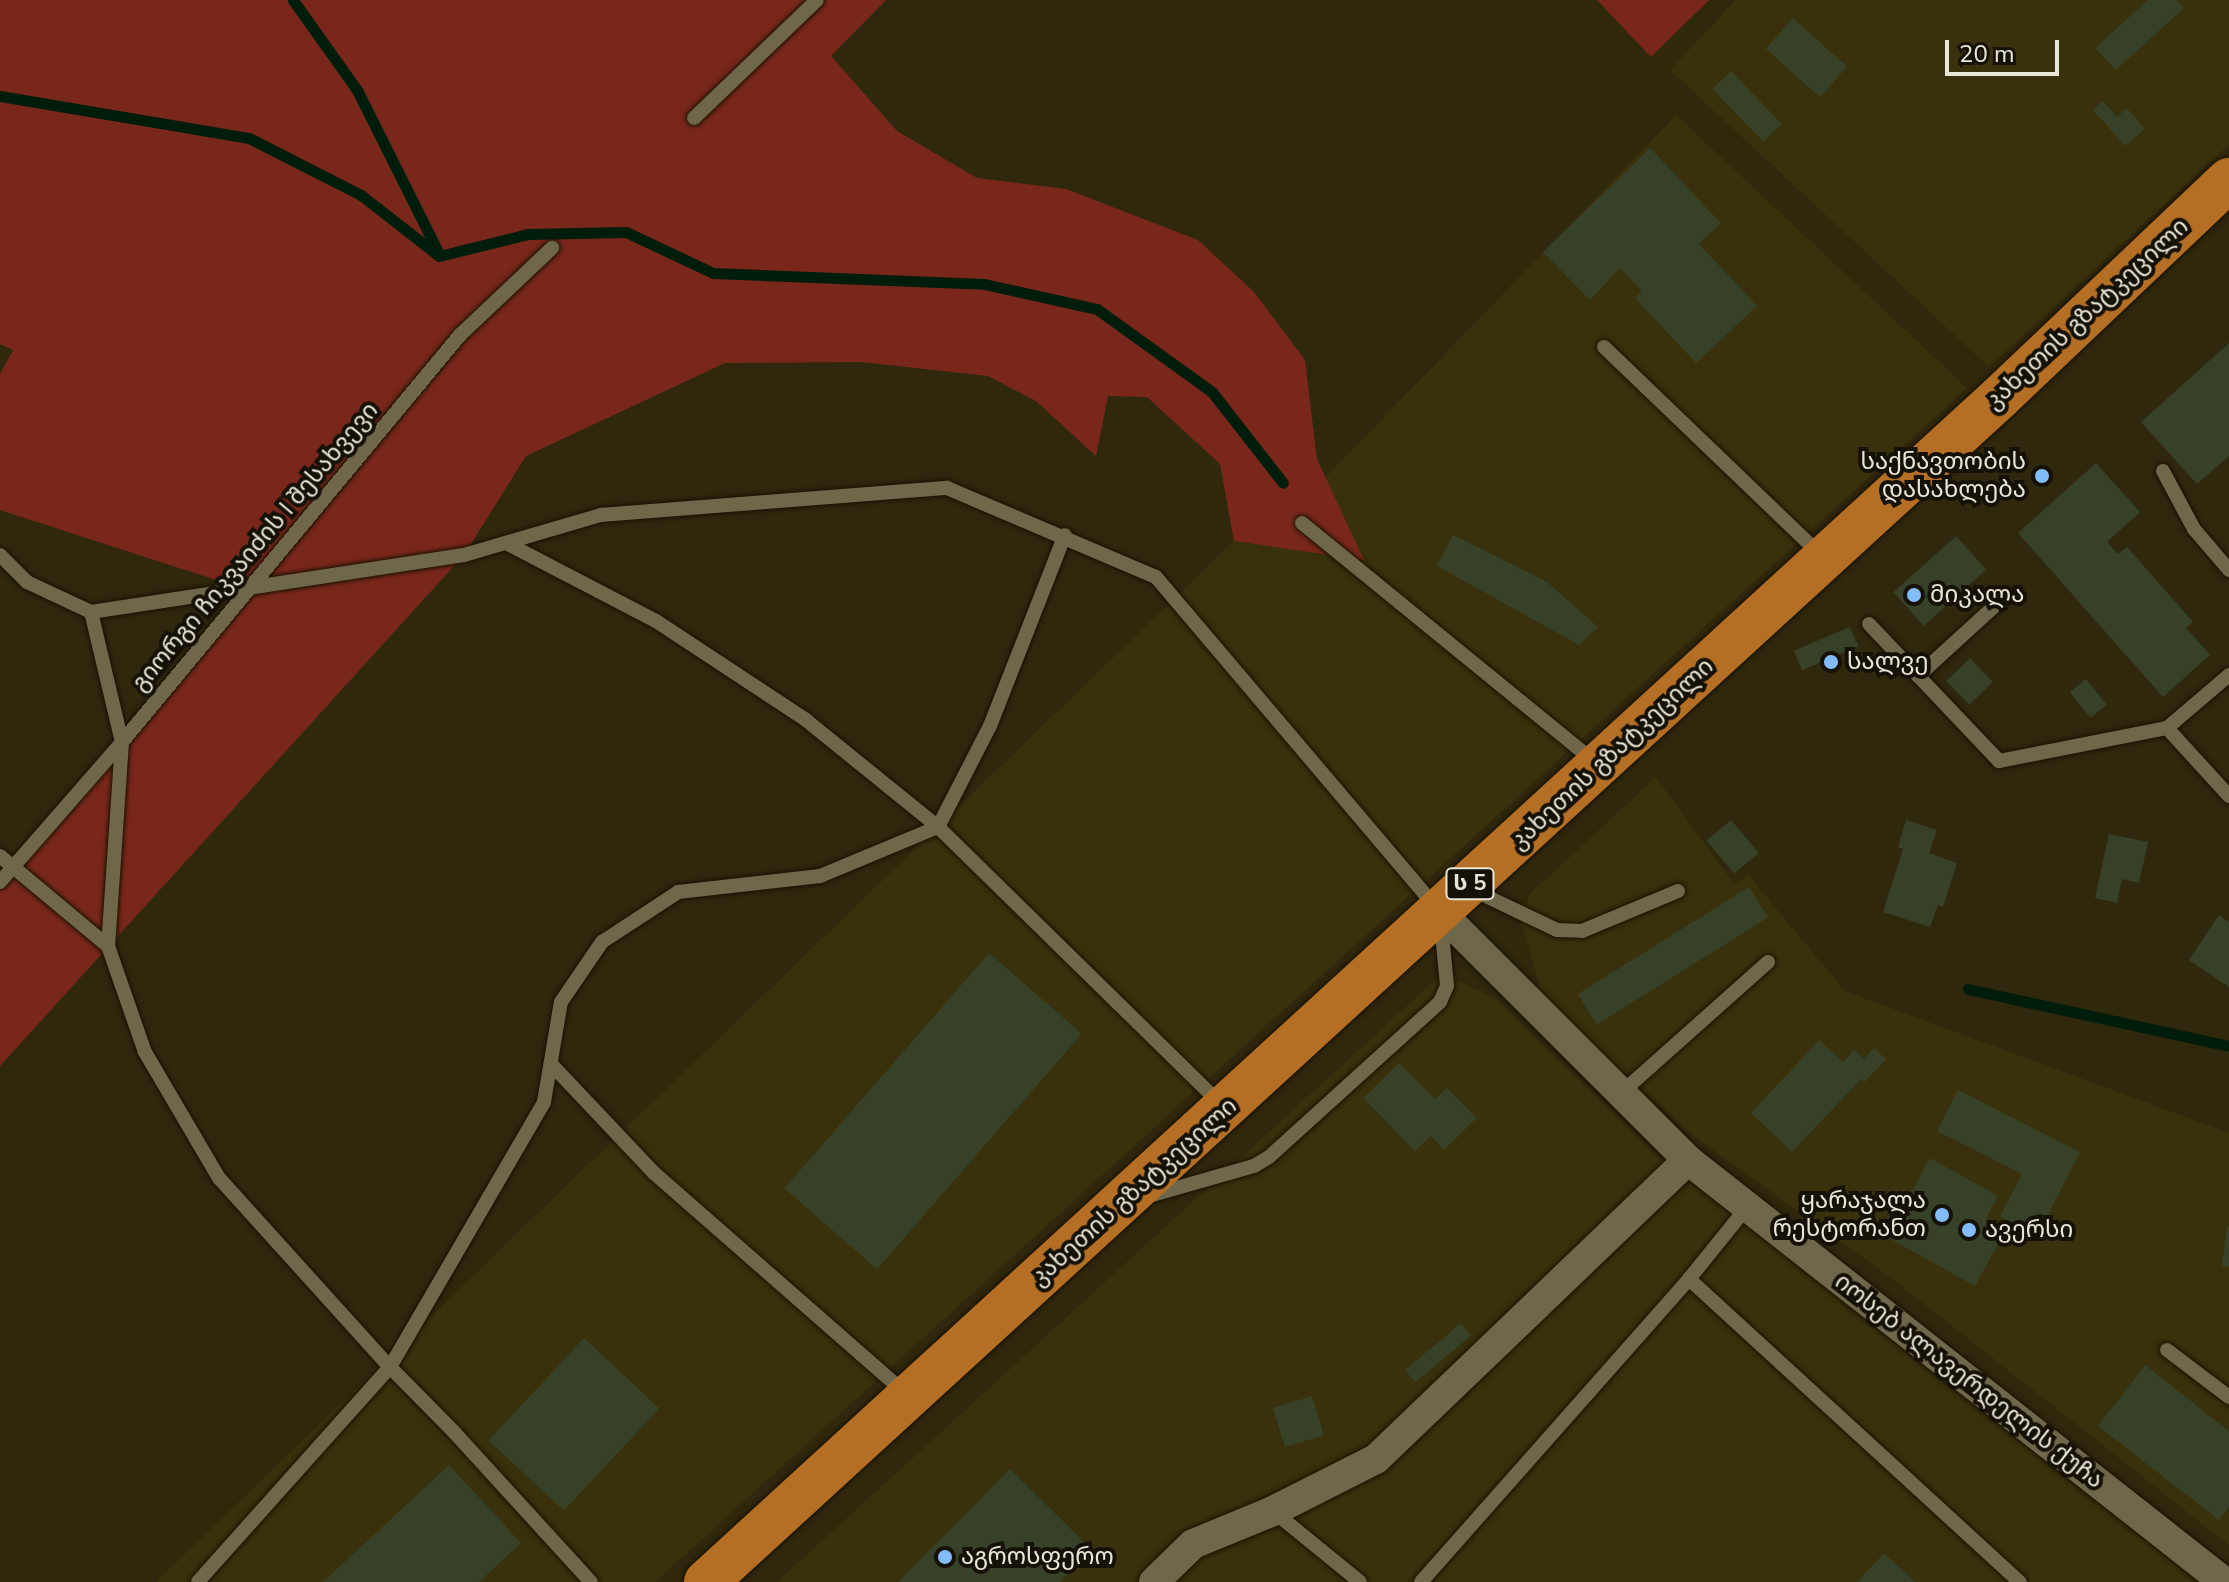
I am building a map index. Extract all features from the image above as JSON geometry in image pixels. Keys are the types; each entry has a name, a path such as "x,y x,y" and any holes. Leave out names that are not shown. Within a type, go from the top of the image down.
{"highway":[{"name":"კახეთის გზატკეცილი","path":"706,1582 1825,558 2229,180"}],"street":[{"name":"იოსებ ალავერდელის ქუჩა","path":"1454,899 1621,1093 1688,1160 2224,1582"},
{"path":"1154,1582 1193,1544 1273,1511 1376,1459 1688,1160"}],"lane":[{"path":"694,118 817,0"},
{"name":"გიორგი ჩიკვაიძის I შესახვევი","path":"0,882 122,742 460,335 552,248"},
{"path":"1604,347 1825,558"},
{"path":"2163,471 2194,529 2229,570"},
{"path":"0,555 27,582 91,612 248,591 464,555 601,515 947,488 1065,535 1156,577 1454,899 1557,930 1582,931 1678,891"},
{"path":"1302,523 1599,766"},
{"path":"198,1582 390,1367 544,1102 561,1002 602,942 678,892 820,876 938,827 990,726 1065,535"},
{"path":"506,543 656,621 806,720 938,827 1226,1108"},
{"path":"1918,676 2000,601"},
{"path":"91,612 122,742 108,946 145,1052 219,1178 591,1582"},
{"path":"1869,624 1999,761 2167,728 2229,675"},
{"path":"2167,728 2229,796"},
{"path":"0,856 108,946"},
{"path":"1121,1204 1254,1166 1269,1157 1440,1002 1447,986 1454,899"},
{"path":"1621,1093 1768,962"},
{"path":"551,1064 654,1173 909,1397"},
{"path":"1421,1582 1689,1279 1748,1206"},
{"path":"1689,1279 2020,1582"},
{"path":"2167,1350 2229,1397"},
{"path":"1273,1511 1360,1582"}],"shaded area":[{"path":"0,0 886,0 831,56 897,131 977,178 1066,189 1198,240 1254,292 1305,360 1317,459 1364,560 1234,541 1220,464 1147,397 1108,396 1096,456 1036,401 988,376 861,362 725,363 526,456 464,555 0,1066 0,882 247,590 0,510 0,374 13,350 0,344"},
{"path":"1597,0 1709,0 1651,57"},
{"path":"1736,0 2229,0 2229,145 1989,367 1670,70"},
{"path":"1676,115 1967,388 655,1582 156,1582 1234,541 1363,559 1325,478"},
{"path":"1656,777 1734,884 1748,875 1845,991 2229,1133 2229,1545 1890,1277 1691,1134 1542,996 1520,916 1530,894"},
{"path":"1443,973 1496,999 1663,1161 2204,1582 777,1582"}],"building":[{"path":"2148,0 2176,0 2184,8 2116,70 2095,48"},
{"path":"1793,18 1847,67 1820,97 1766,48"},
{"path":"1731,71 1782,124 1763,142 1712,89"},
{"path":"2103,101 2117,117 2127,108 2145,129 2125,146 2093,110"},
{"path":"1650,148 1721,223 1699,244 1757,306 1696,363 1635,298 1642,291 1620,268 1590,300 1543,252"},
{"path":"2229,343 2229,456 2197,484 2141,422"},
{"path":"2096,463 2140,512 2107,542 2118,554 2127,547 2193,622 2186,628 2210,655 2163,697 2018,533"},
{"path":"1453,535 1547,582 1598,627 1579,645 1437,566"},
{"path":"1956,536 1986,569 1924,626 1894,592"},
{"path":"1850,627 1858,646 1802,670 1794,651"},
{"path":"1970,658 1993,682 1969,705 1946,681"},
{"path":"2086,679 2107,705 2090,718 2070,692"},
{"path":"1731,820 1759,853 1734,874 1706,841"},
{"path":"1906,820 1937,830 1929,853 1957,863 1943,907 1938,905 1930,927 1883,912 1903,849 1898,847"},
{"path":"2109,834 2148,842 2139,883 2122,879 2117,903 2095,898"},
{"path":"1749,887 1768,918 1597,1025 1578,994"},
{"path":"2219,915 2229,922 2229,987 2189,960"},
{"path":"989,953 1082,1034 877,1269 784,1188"},
{"path":"1819,1040 1843,1062 1854,1050 1864,1059 1874,1048 1886,1059 1865,1082 1861,1079 1792,1152 1751,1113"},
{"path":"1399,1063 1435,1099 1447,1088 1477,1118 1444,1150 1431,1136 1415,1151 1363,1098"},
{"path":"1958,1090 2080,1152 2037,1236 2000,1217 2022,1174 1937,1131"},
{"path":"1930,1158 1998,1196 1986,1218 2006,1229 1975,1286 1887,1237"},
{"path":"2229,1227 2229,1267 2222,1266"},
{"path":"1461,1323 1471,1335 1415,1382 1405,1370"},
{"path":"584,1338 659,1408 564,1511 489,1440"},
{"path":"2145,1365 2229,1431 2229,1507 2219,1520 2098,1426"},
{"path":"1312,1396 1324,1435 1285,1447 1273,1408"},
{"path":"449,1465 521,1543 479,1582 323,1582"},
{"path":"1010,1469 1092,1550 1060,1582 898,1582"},
{"path":"1884,1553 1915,1582 1857,1582"}],"waterway":[{"path":"293,0 357,90 438,252"},
{"path":"0,96 249,138 361,195 439,256 528,234 626,232 713,273 984,284 1097,309 1212,392 1283,483"},
{"path":"1968,989 2229,1046"}],"place":[{"name":"საქნავთობის დასახლება","path":"2042,476"},
{"name":"მიკალა","path":"1914,595"},
{"name":"სალვე","path":"1831,662"},
{"name":"ყარაჯალა რესტორანთ","path":"1942,1215"},
{"name":"ავერსი","path":"1969,1230"},
{"name":"აგროსფერო","path":"945,1557"}]}
